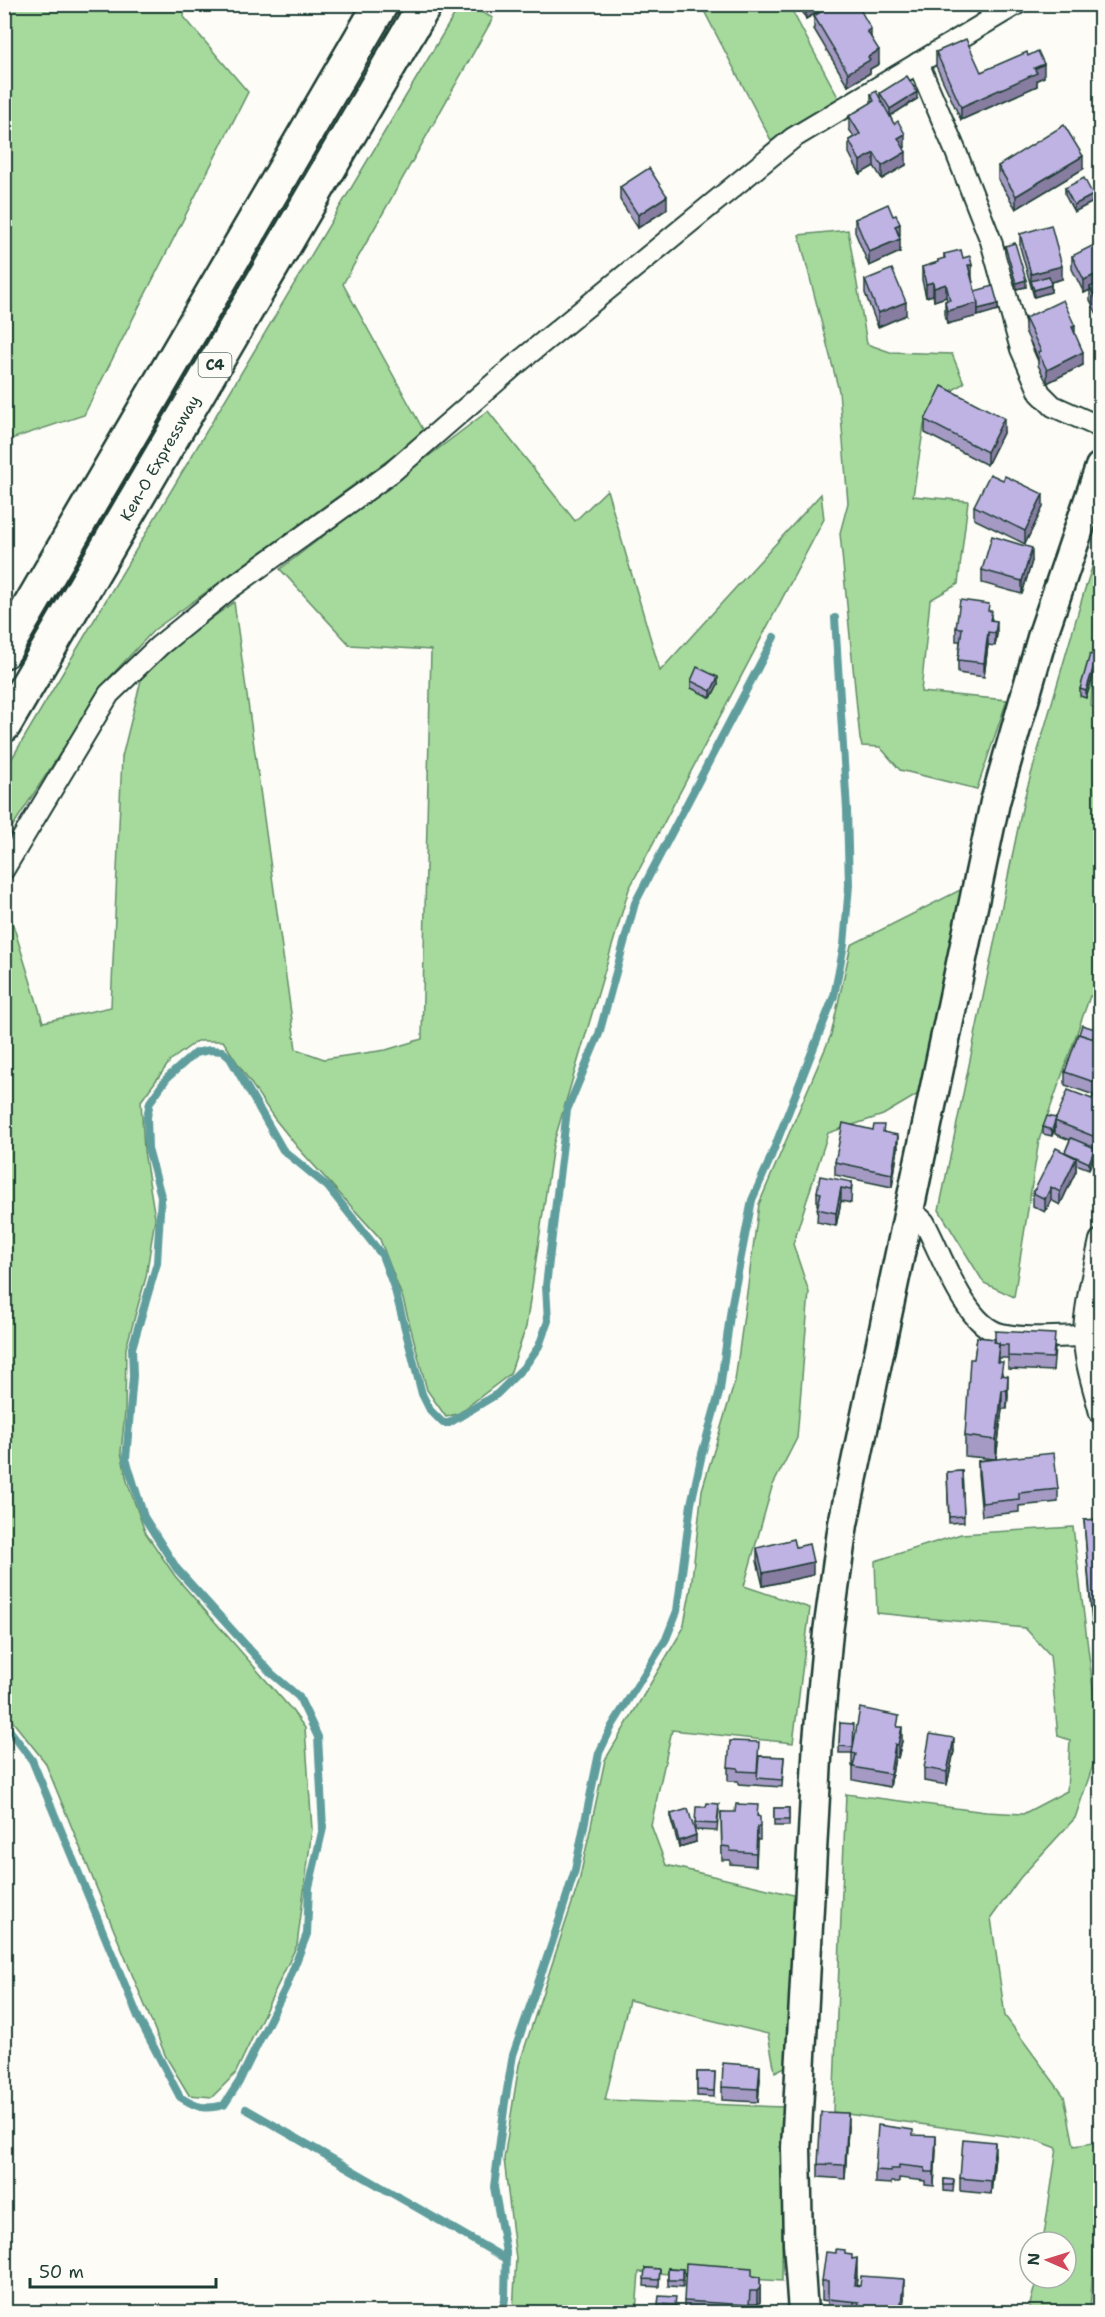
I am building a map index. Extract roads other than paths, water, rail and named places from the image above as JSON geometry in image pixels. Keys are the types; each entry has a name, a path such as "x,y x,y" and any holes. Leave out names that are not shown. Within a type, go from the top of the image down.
{"highway":[{"name":"C4","path":"4,651 381,4"},
{"name":"Ken-O Expressway","path":"4,725 425,4"}],"street":[{"path":"4,869 109,694 159,646 228,590 392,472 513,366 794,138 918,63 985,12 1017,4"},
{"path":"918,63 991,241 1021,349 1040,393 1053,406 1101,426"},
{"path":"803,2313 798,2243 796,2148 818,1740 826,1654 843,1524 995,802 1043,634 1101,467"},
{"path":"909,1215 920,1218 924,1222 954,1284 978,1321 997,1334 1084,1336"},
{"path":"1101,1240 1092,1279 1084,1336 1091,1378 1101,1413"}],"waterway":[{"path":"503,2312 506,2252 494,2187 513,2055 575,1870 599,1753 612,1726 666,1639 677,1611 691,1504 720,1390 731,1308 752,1200 834,996 844,945 849,885 847,810 835,618"},
{"path":"4,1723 32,1760 139,2019 180,2097 201,2107 224,2105 239,2082 287,1985 307,1934 309,1887 323,1828 318,1737 299,1697 271,1673 177,1569 144,1517 126,1459 133,1376 132,1348 157,1263 161,1196 148,1148 147,1117 150,1102 167,1078 195,1053 210,1050 222,1051 230,1058 283,1150 328,1187 382,1255 395,1290 422,1394 430,1410 443,1423 449,1423 497,1394 525,1366 539,1346 548,1321 546,1286 567,1110 599,1034 635,903 774,637"},
{"path":"246,2109 506,2259"}]}
